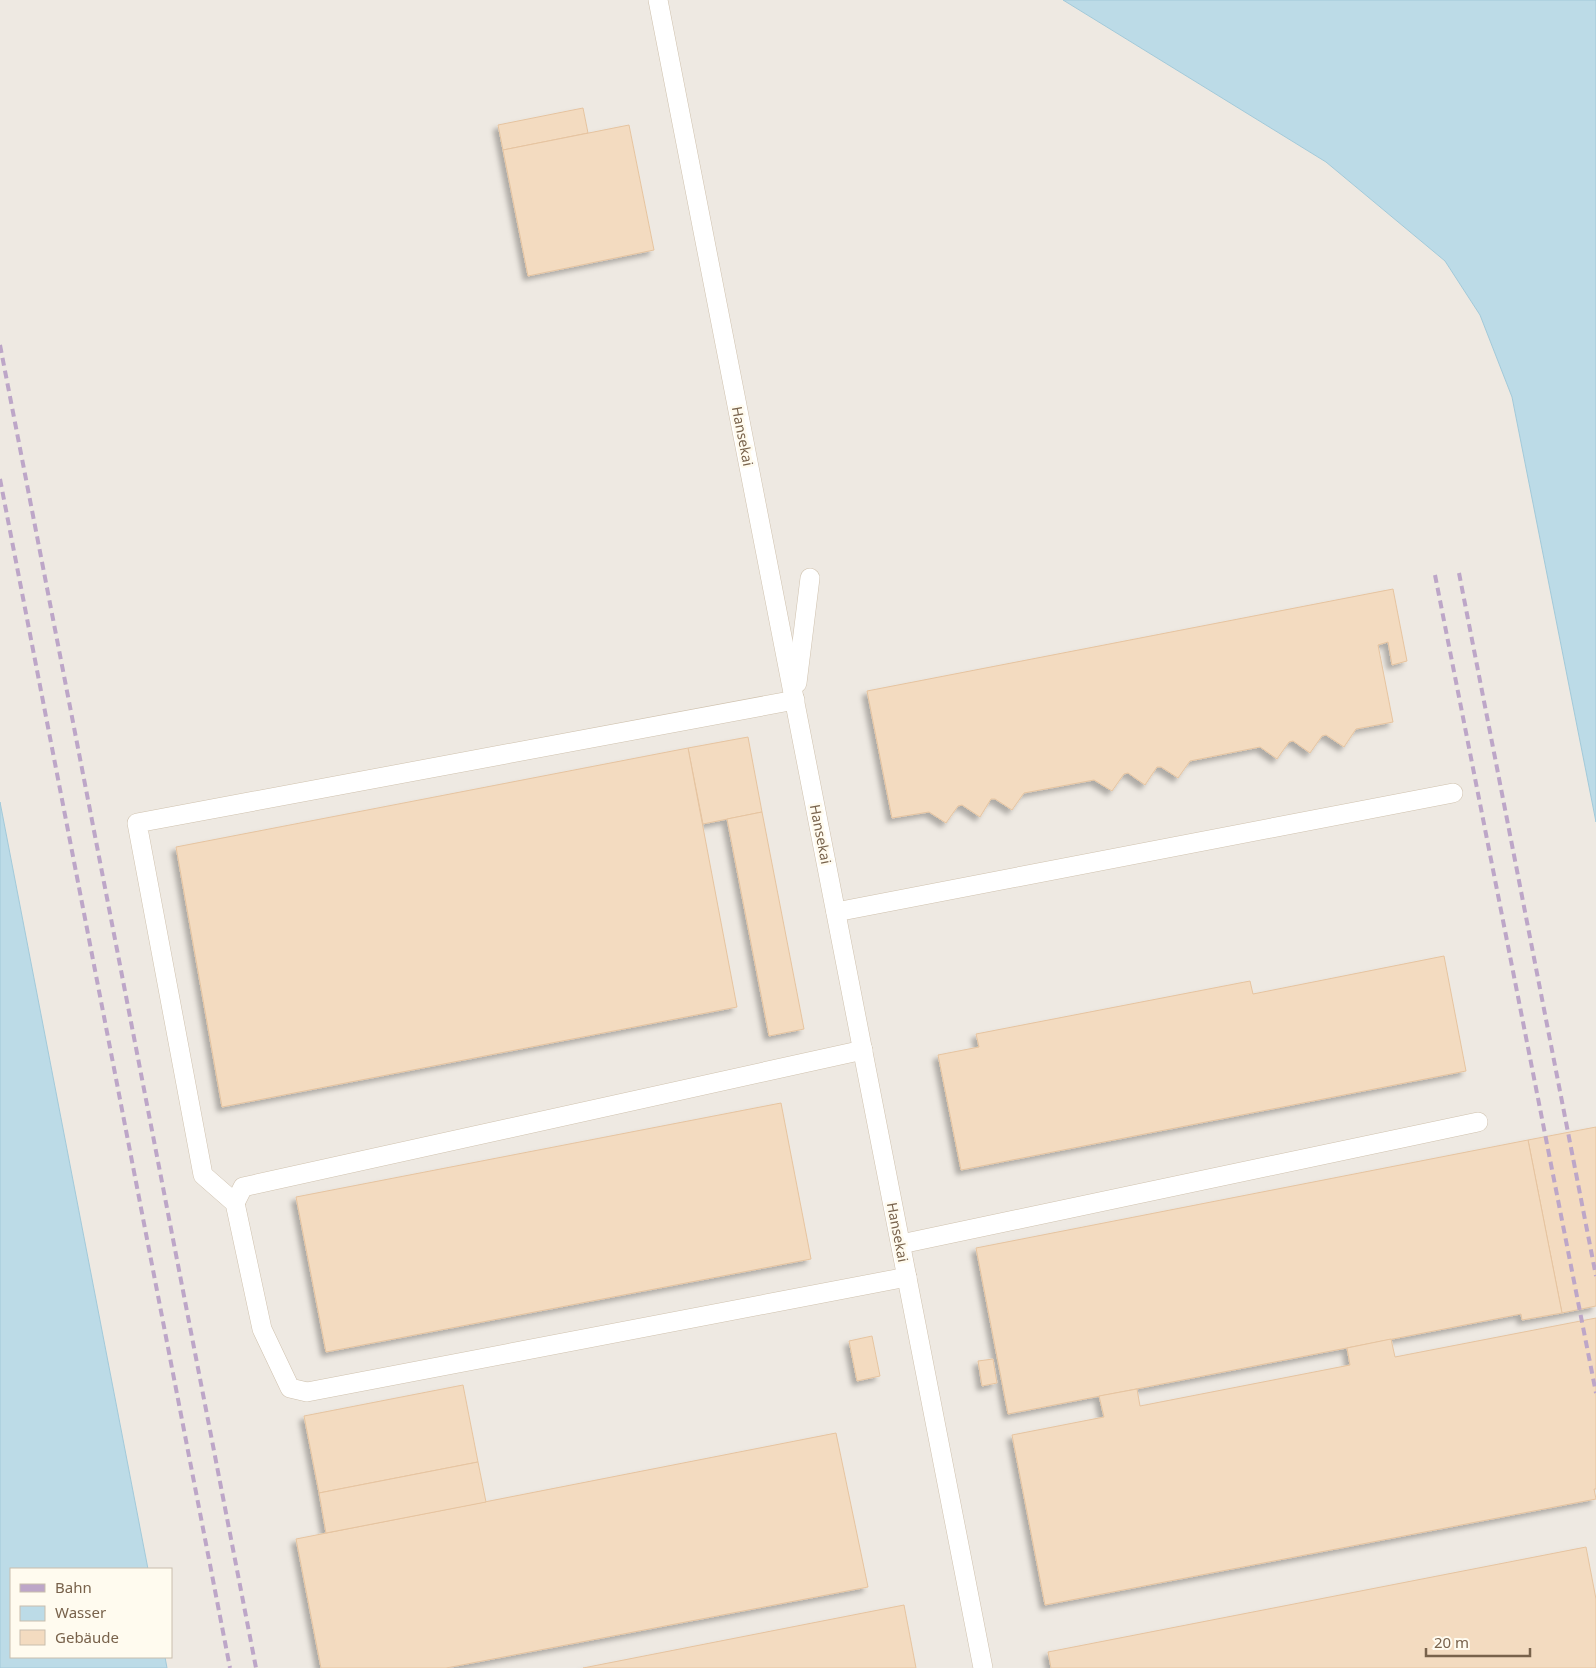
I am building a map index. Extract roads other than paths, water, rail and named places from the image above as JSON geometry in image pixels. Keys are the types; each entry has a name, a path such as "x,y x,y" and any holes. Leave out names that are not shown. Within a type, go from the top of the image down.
{"lane":[{"name":"Hansekai","path":"658,0 983,1668"},
{"path":"236,1203 203,1175 137,823 794,700 810,578"},
{"path":"836,912 1453,793"},
{"path":"863,1050 243,1187 236,1203 262,1329 290,1388 307,1392 907,1277"},
{"path":"900,1244 1478,1122"}],"water":[{"path":"1063,0 1596,0 1596,822 1512,397 1480,315 1445,261 1326,162"},
{"path":"0,802 148,1568 10,1568 10,1658 165,1658 167,1668 0,1668"}],"railway":[{"path":"0,345 256,1668"},
{"path":"0,479 230,1668"},
{"path":"1459,573 1596,1276"},
{"path":"1435,575 1596,1393"}]}
